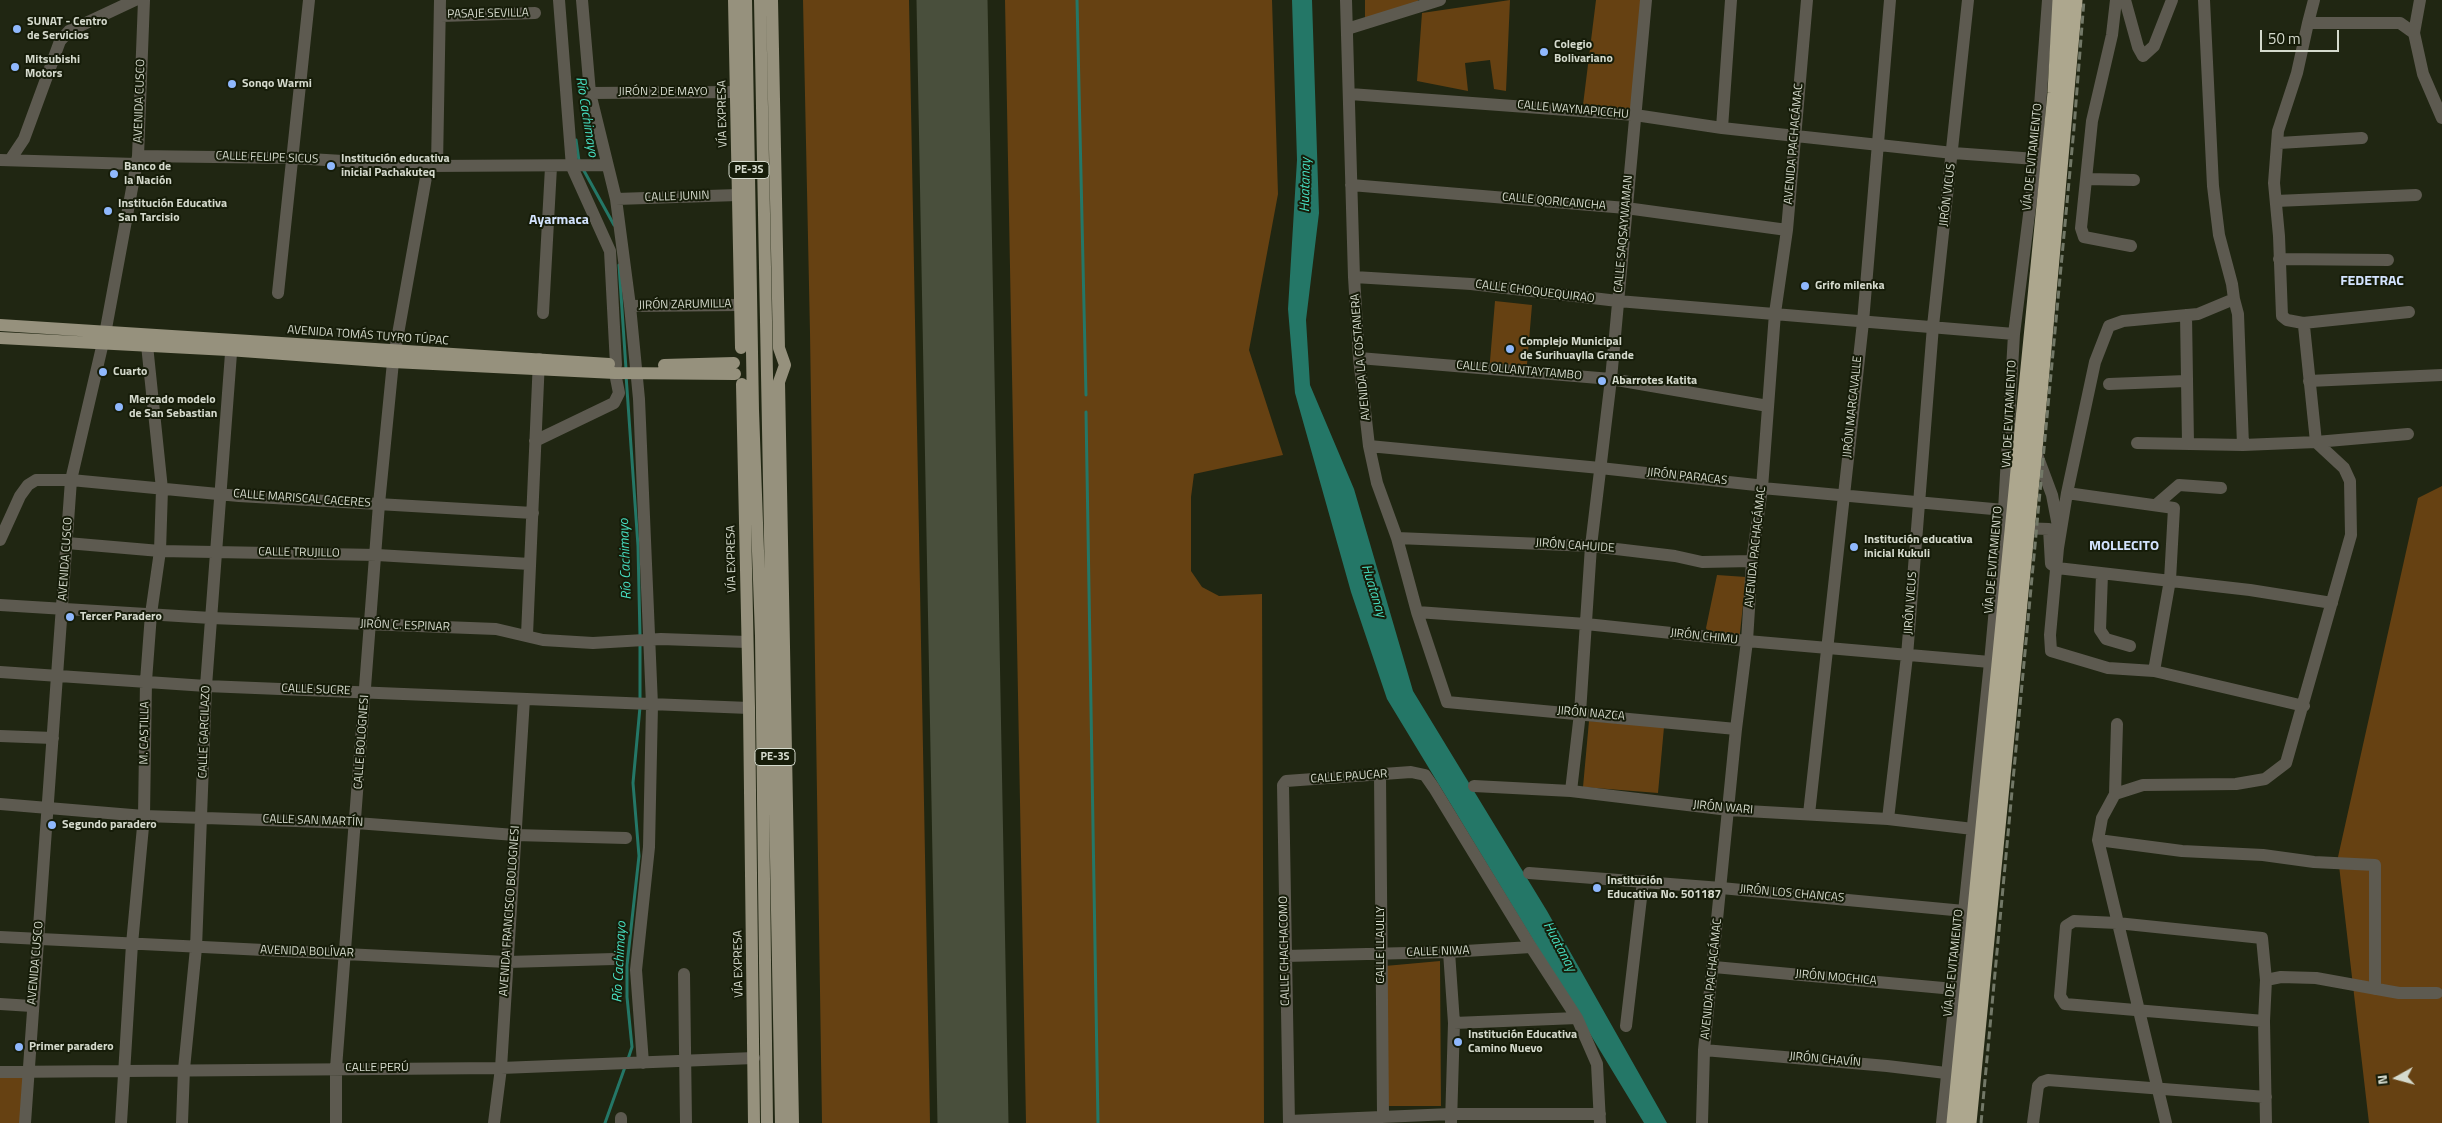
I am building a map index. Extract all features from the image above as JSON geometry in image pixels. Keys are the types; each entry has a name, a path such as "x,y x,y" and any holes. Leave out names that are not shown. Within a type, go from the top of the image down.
{"highway":[{"name":"VÍA DE EVITAMIENTO","path":"1954,1123 1962,990 2055,93 2060,0"},
{"path":"1969,1123 2035,450 2075,0"}],"main road":[{"name":"VÍA EXPRESA","path":"734,0 741,348 736,354 741,378 769,768"},
{"name":"VÍA EXPRESA","path":"746,0 752,340 741,378 749,708 754,1123"},
{"name":"VÍA EXPRESA","path":"760,0 767,390 771,953 766,1123"},
{"name":"PE-3S","path":"772,0 779,348 785,365 779,382 793,1123"},
{"path":"761,73 772,28"},
{"path":"734,30 747,73"},
{"name":"AVENIDA TOMÁS TUYRO TÚPAC","path":"0,325 147,345 232,345"},
{"name":"AVENIDA TOMÁS TUYRO TÚPAC","path":"0,338 104,338 394,357 626,369 741,378 767,390"},
{"path":"741,348 752,340 766,340 779,348"},
{"path":"767,390 779,382"},
{"path":"769,768 787,810"},
{"path":"750,811 769,768"},
{"path":"752,913 771,953"},
{"path":"771,953 789,915"},
{"name":"VÍA EXPRESA","path":"771,953 781,1123"}],"street":[{"path":"5,160 24,138 60,42 69,31 135,0"},
{"name":"AVENIDA CUSCO","path":"25,1123 71,480 104,338 137,160 144,0"},
{"path":"278,293 309,0"},
{"name":"CALLE BOLOGNESI","path":"336,1123 336,1068 377,555 379,504 394,357 433,165 441,16 440,0"},
{"path":"559,0 572,167 610,251 626,369 643,640 643,705 649,847 636,970 638,1063"},
{"path":"536,441 614,403 626,369 630,306 616,199 606,165 590,93 582,0"},
{"name":"AVENIDA LA COSTANERA","path":"1346,0 1354,277 1359,358 1369,446 1377,483 1397,538 1417,612 1446,702"},
{"path":"1347,29 1440,0"},
{"name":"CALLE SAQSAYWAMAN","path":"1570,791 1580,713 1591,546 1612,379 1646,0"},
{"path":"1722,128 1730,0"},
{"name":"AVENIDA PACHACÁMAC","path":"1702,1123 1704,1050 1714,967 1736,729 1747,641 1752,561 1762,488 1775,313 1787,230 1807,0"},
{"name":"JIRÓN MARCAVALLE","path":"1809,814 1863,322 1890,0"},
{"name":"JIRÓN VICUS","path":"1888,819 1907,656 1933,326 1968,0"},
{"name":"VIA DE EVITAMIENTO","path":"1942,1123 1946,1073 1962,990 1964,911 1974,829 2004,510 2014,334 2036,159 2048,0"},
{"path":"2116,0 2112,35 2092,121 2088,179 2081,228 2084,237 2131,246"},
{"path":"2125,0 2138,47 2143,56 2154,46 2172,0"},
{"path":"2204,0 2214,196 2219,236 2238,314 2243,444"},
{"path":"2314,0 2297,73 2278,131 2279,142 2274,183 2279,236 2282,316 2287,320 2303,323 2410,312"},
{"path":"2420,0 2414,33 2423,74 2442,118"},
{"name":"PASAJE SEVILLA","path":"441,16 535,13"},
{"path":"2308,23 2400,22 2414,33"},
{"name":"JIRÓN 2 DE MAYO","path":"590,93 736,92"},
{"name":"CALLE WAYNAPICCHU","path":"1350,94 1635,115 1722,128 1795,135"},
{"name":"JIRÓN VICUS","path":"1795,135 1879,143 1953,153 2036,159"},
{"path":"2279,142 2362,138"},
{"name":"CALLE FELIPE SICUS","path":"5,160 292,158 433,165 551,167 606,165"},
{"path":"543,313 551,167"},
{"path":"2088,179 2134,180"},
{"name":"CALLE QORICANCHA","path":"1351,185 1626,208 1787,230"},
{"name":"CALLE JUNIN","path":"616,199 738,195"},
{"path":"2276,201 2416,195"},
{"path":"2279,259 2388,260"},
{"name":"CALLE CHOQUEQUIRAO","path":"1354,277 1471,284 1618,301 1775,313"},
{"path":"2058,548 2067,493 2095,362 2109,326 2123,321 2198,314 2234,299"},
{"name":"JIRÓN ZARUMILLA","path":"630,306 740,305"},
{"path":"1775,313 2014,334"},
{"path":"2186,315 2188,444"},
{"path":"2115,794 2142,785 2236,784 2265,779 2286,763 2304,706 2351,535 2350,481 2344,468 2316,442 2303,323"},
{"name":"M. CASTILLA","path":"121,1123 132,944 144,816 146,681 151,614 160,551 162,489 147,345"},
{"name":"CALLE GARCILAZO","path":"182,1123 184,1069 196,948 203,817 206,686 232,345"},
{"name":"CALLE OLLANTAYTAMBO","path":"1359,358 1612,379 1768,406"},
{"path":"527,636 538,364"},
{"path":"2309,381 2442,375"},
{"path":"2109,384 2186,381"},
{"path":"2137,443 2243,444 2316,442 2408,434"},
{"name":"JIRÓN PARACAS","path":"1369,446 1600,468 1756,485 1762,488 2004,510"},
{"path":"2035,450 2056,512 2058,548 2050,635 2051,651 2108,668 2154,671 2304,706"},
{"name":"CALLE MARISCAL CACERES","path":"0,540 28,485 36,480 71,480 162,489 533,513"},
{"path":"2157,504 2179,485 2221,488"},
{"path":"2067,493 2170,506 2176,512 2170,580 2154,671"},
{"path":"2006,527 2049,529 2051,564 2057,568 2250,590 2332,604"},
{"name":"JIRÓN CAHUIDE","path":"1397,538 1591,546 1675,556 1702,562 1752,561"},
{"name":"CALLE TRUJILLO","path":"67,543 160,551 377,555 530,564"},
{"path":"2102,574 2100,630 2106,640 2130,646"},
{"name":"JIRÓN C. ESPINAR","path":"0,605 211,618 496,630 543,640 568,642 643,640 747,642"},
{"name":"JIRÓN CHIMU","path":"1417,612 1586,624 1747,641 1827,646 1907,656 1990,662"},
{"name":"CALLE SUCRE","path":"0,672 57,674 206,686 749,708"},
{"name":"AVENIDA FRANCISCO BOLOGNESI","path":"494,1123 501,1068 506,962 524,699"},
{"name":"JIRÓN NAZCA","path":"1446,702 1736,729"},
{"path":"2117,724 2115,794 2102,818 2098,840 2166,1123"},
{"path":"0,736 53,738"},
{"name":"CALLE PAUCAR","path":"1286,781 1411,772 1425,775 1531,947"},
{"name":"CALLE LLAULLY","path":"1380,775 1383,1115"},
{"name":"CALLE CHACHACOMO","path":"1286,781 1283,785 1288,1122"},
{"name":"JIRÓN WARI","path":"1474,786 1570,791 1729,810 1888,819 1974,829"},
{"name":"CALLE SAN MARTÍN","path":"0,804 144,816 356,823 515,835 626,838"},
{"path":"2098,840 2182,851 2264,855 2314,862 2374,865 2375,989"},
{"name":"JIRÓN LOS CHANCAS","path":"1529,873 1643,881 1964,911"},
{"path":"1626,1026 1643,881"},
{"path":"2264,1021 2065,1004 2060,996 2066,926 2074,921 2117,923 2262,938 2266,980 2264,1021 2266,1123"},
{"name":"AVENIDA BOLÍVAR","path":"0,937 506,962 614,958"},
{"path":"1288,1122 1383,1115 1451,1118 1600,1118 1597,1064 1578,1018 1531,947"},
{"name":"CALLE NIWA","path":"1285,956 1449,952 1531,947"},
{"path":"1449,952 1454,1024 1451,1118"},
{"name":"JIRÓN MOCHICA","path":"1714,967 1962,990"},
{"path":"684,974 686,1123"},
{"path":"2266,980 2281,977 2316,978 2399,993 2437,993"},
{"path":"0,1004 32,1006"},
{"path":"1454,1024 1578,1018"},
{"name":"JIRÓN CHAVÍN","path":"1704,1050 1946,1073"},
{"name":"CALLE PERÚ","path":"0,1072 184,1069 501,1068 754,1058"},
{"path":"2033,1123 2038,1086 2048,1080 2266,1097"}],"shaded area":[{"path":"803,0 909,0 930,1123 822,1123"},
{"path":"1005,0 1272,0 1278,194 1249,350 1283,455 1194,474 1191,497 1191,571 1202,587 1219,596 1262,594 1264,1123 1026,1123"},
{"path":"1365,0 1418,0 1417,5 1365,18"},
{"path":"1510,0 1506,91 1494,89 1490,60 1465,63 1468,91 1417,81 1422,13"},
{"path":"1596,0 1646,0 1634,117 1582,113"},
{"name":"Complejo Municipal de Surihuaylla Grande","path":"1495,301 1532,305 1526,376 1489,373"},
{"path":"2442,486 2442,1123 2369,1123 2338,857 2418,498"},
{"path":"1717,575 1746,577 1739,642 1711,640 1706,628"},
{"path":"1589,721 1664,727 1658,793 1583,787"},
{"path":"1440,961 1441,1106 1385,1106 1385,966"},
{"path":"25,1074 22,1123 0,1123 0,1075"}],"water":[{"name":"Huatanay","path":"1292,0 1312,0 1319,213 1306,320 1310,385 1354,489 1413,691 1547,911 1667,1123 1644,1123 1387,699 1351,592 1295,393 1288,309 1297,160"}],"waterway":[{"path":"1077,0 1086,395"},
{"name":"Río Cachimayo","path":"576,140 579,161"},
{"name":"Río Cachimayo","path":"583,169 614,225"},
{"name":"Río Cachimayo","path":"619,265 626,369"},
{"name":"Río Cachimayo","path":"626,375 638,546 640,636"},
{"path":"1086,412 1098,1123"},
{"name":"Río Cachimayo","path":"640,642 640,701"},
{"name":"Río Cachimayo","path":"628,1059 632,1047 627,997 627,965 639,856 633,783 640,707"},
{"name":"Río Cachimayo","path":"605,1123 625,1067"}],"runway":[{"path":"952,0 973,1123"}],"railway":[{"path":"1981,1123 2074,128 2084,0"}],"place":[{"name":"SUNAT - Centro de Servicios","path":"17,29"},
{"name":"Colegio Bolivariano","path":"1544,52"},
{"name":"Mitsubishi Motors","path":"15,67"},
{"name":"Sonqo Warmi","path":"232,84"},
{"name":"Institución educativa inicial Pachakuteq","path":"331,166"},
{"name":"Banco de la Nación","path":"114,174"},
{"name":"Institución Educativa San Tarcisio","path":"108,211"},
{"name":"Grifo milenka","path":"1805,286"},
{"name":"Complejo Municipal de Surihuaylla Grande","path":"1510,349"},
{"name":"Cuarto","path":"103,372"},
{"name":"Abarrotes Katita","path":"1602,381"},
{"name":"Mercado modelo de San Sebastian","path":"119,407"},
{"name":"Institución educativa inicial Kukuli","path":"1854,547"},
{"name":"Tercer Paradero","path":"70,617"},
{"name":"Segundo paradero","path":"52,825"},
{"name":"Institución Educativa No. 501187","path":"1597,888"},
{"name":"Institución Educativa Camino Nuevo","path":"1458,1042"},
{"name":"Primer paradero","path":"19,1047"}],"district":[{"name":"Ayarmaca","path":"559,221"},
{"name":"FEDETRAC","path":"2372,282"},
{"name":"MOLLECITO","path":"2124,547"}]}
